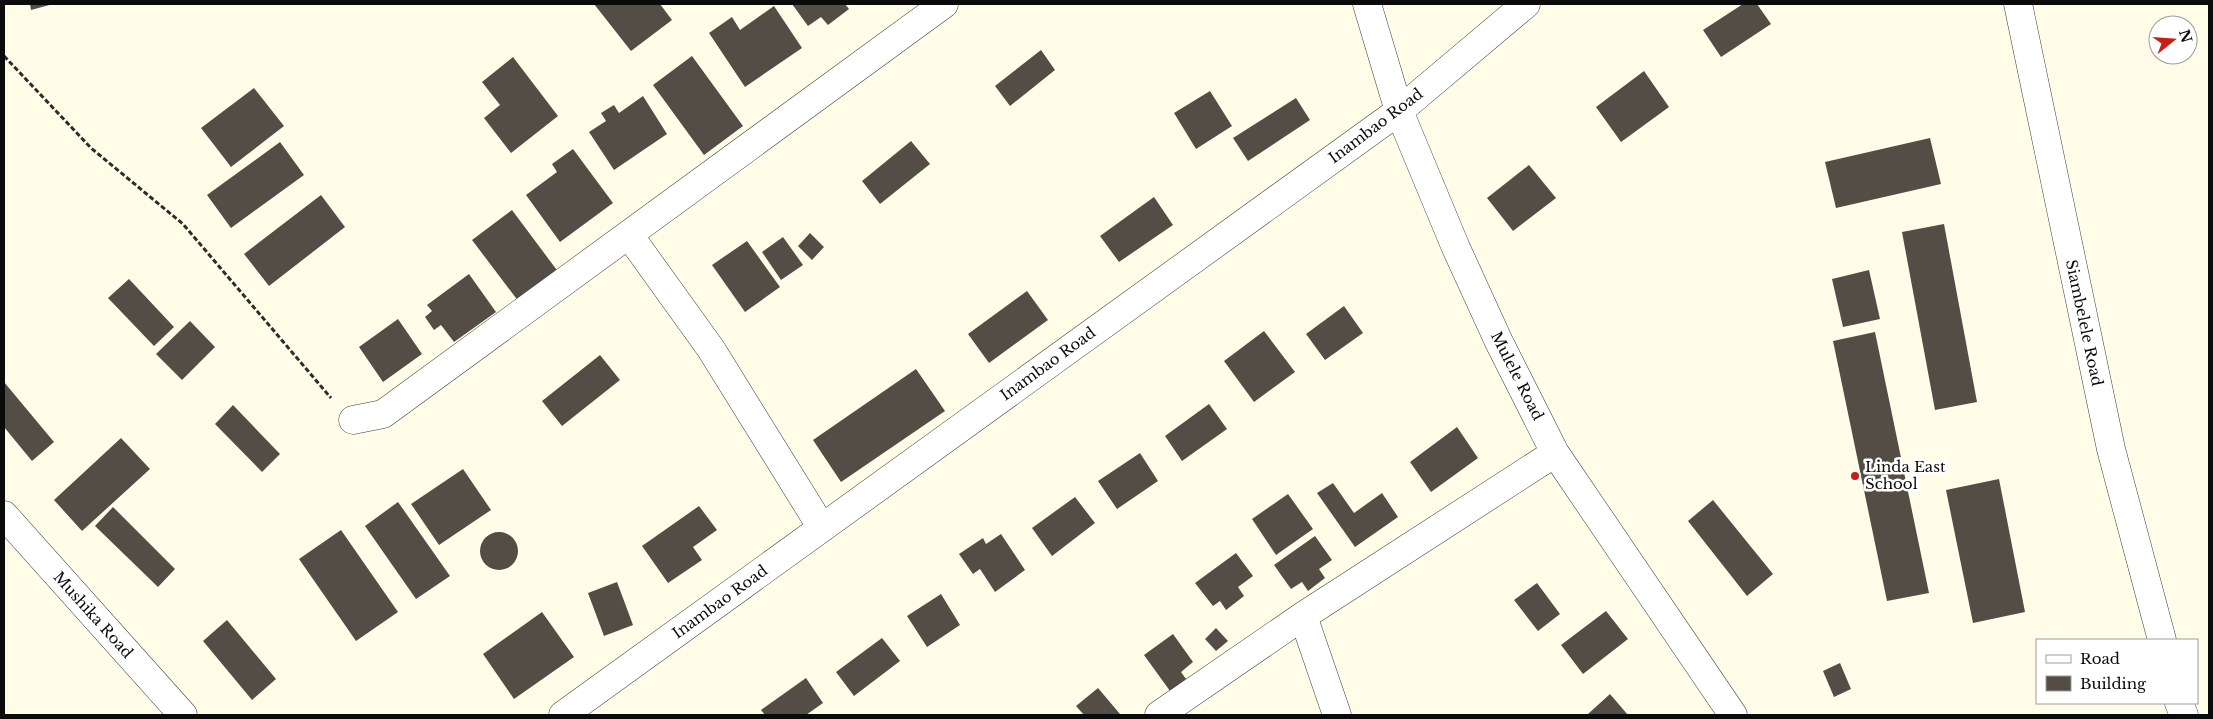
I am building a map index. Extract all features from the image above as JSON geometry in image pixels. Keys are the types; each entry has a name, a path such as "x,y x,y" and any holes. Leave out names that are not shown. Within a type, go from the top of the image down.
{"street":[{"path":"353,420 383,414 944,4"},
{"name":"Mulele Road","path":"1367,4 1399,111 1499,342 1556,453 1732,715"},
{"name":"Inambao Road","path":"563,715 1399,111 1526,4"},
{"name":"Siambelele Road","path":"2018,4 2111,449 2162,639"},
{"path":"629,235 711,349 822,528"},
{"path":"1159,715 1303,616 1556,453"},
{"name":"Mushika Road","path":"4,515 183,715"},
{"path":"1303,616 1337,715"}],"path":[{"path":"4,56 91,148 184,224 317,384 353,420"}],"building":[{"path":"30,4 53,4 31,10"},
{"path":"594,4 660,4 672,20 631,51"},
{"path":"792,4 845,4 849,9 828,25 821,17 808,26"},
{"path":"1743,4 1757,4 1771,24 1721,57 1703,30"},
{"path":"774,6 802,48 745,87 709,33 732,17 740,30"},
{"path":"1041,50 1055,70 1010,106 995,86"},
{"path":"692,56 743,126 704,155 653,85"},
{"path":"513,57 558,116 511,153 484,118 500,105 482,82"},
{"path":"1644,71 1669,107 1621,142 1596,107"},
{"path":"254,88 284,126 231,167 201,128"},
{"path":"1210,91 1232,126 1196,149 1174,113"},
{"path":"643,96 667,134 614,170 589,132 606,121 601,113 614,105 619,113"},
{"path":"1296,98 1310,120 1248,161 1233,138"},
{"path":"1930,138 1941,184 1836,208 1825,162"},
{"path":"911,141 930,164 880,204 862,181"},
{"path":"280,142 304,175 231,228 207,195"},
{"path":"573,149 613,203 560,242 526,195 557,172 552,164"},
{"path":"1529,165 1556,198 1513,231 1487,198"},
{"path":"321,195 345,227 269,286 244,254"},
{"path":"1154,197 1173,225 1119,262 1100,236"},
{"path":"512,210 562,277 522,306 472,240"},
{"path":"1944,224 1977,402 1935,410 1902,232"},
{"path":"810,233 824,247 812,260 798,246"},
{"path":"783,237 803,265 781,280 762,252"},
{"path":"747,241 780,287 745,312 712,265"},
{"path":"1869,270 1880,319 1843,327 1832,279"},
{"path":"469,274 496,312 454,342 441,325 434,330 425,317 432,311 427,305"},
{"path":"129,279 174,327 154,346 108,298"},
{"path":"1027,291 1048,320 989,363 968,334"},
{"path":"1344,306 1363,333 1325,360 1306,334"},
{"path":"398,319 422,354 383,382 359,347"},
{"path":"190,321 215,347 182,380 156,354"},
{"path":"1264,331 1295,372 1254,402 1224,361"},
{"path":"1875,332 1929,593 1887,601 1833,341"},
{"path":"600,355 620,380 562,426 542,401"},
{"path":"916,369 945,411 841,482 813,440"},
{"path":"4,382 54,442 32,461 4,427"},
{"path":"1209,404 1227,429 1182,461 1165,436"},
{"path":"233,405 280,454 262,472 215,424"},
{"path":"1457,427 1478,458 1431,492 1410,462"},
{"path":"121,438 150,469 82,531 54,500"},
{"path":"1140,453 1158,481 1117,509 1098,481"},
{"path":"463,469 491,510 439,545 411,504"},
{"path":"1999,479 2025,612 1973,623 1946,490"},
{"path":"1333,483 1354,513 1382,493 1398,517 1355,547 1317,493"},
{"path":"1288,494 1313,529 1276,555 1252,519"},
{"path":"1075,497 1095,523 1052,556 1032,528"},
{"path":"1713,500 1773,574 1747,596 1688,521"},
{"path":"398,502 450,576 416,599 365,526"},
{"path":"699,506 717,530 693,547 702,560 668,583 642,546"},
{"path":"113,507 175,569 158,587 95,526"},
{"path":"341,530 398,612 356,641 299,559"},
{"path":"499,532 512,538 518,551 512,564 499,570 486,564 480,551 486,538"},
{"path":"1001,534 1025,570 995,592 980,569 973,574 959,554 983,538 986,544"},
{"path":"1315,536 1332,560 1319,569 1325,578 1308,591 1302,582 1291,589 1274,565"},
{"path":"1236,553 1253,576 1238,587 1244,596 1226,610 1220,601 1213,606 1195,583"},
{"path":"617,582 633,625 604,636 588,593"},
{"path":"1537,583 1560,614 1538,631 1514,600"},
{"path":"941,594 960,625 927,647 907,616"},
{"path":"1606,611 1628,639 1583,674 1561,645"},
{"path":"542,612 574,657 514,699 483,654"},
{"path":"227,620 276,679 252,700 203,641"},
{"path":"1216,628 1228,641 1216,651 1205,639"},
{"path":"1173,634 1193,662 1181,672 1186,679 1170,691 1144,655"},
{"path":"882,638 900,661 854,696 836,672"},
{"path":"1840,663 1851,689 1834,697 1823,671"},
{"path":"806,678 823,703 806,715 765,715 761,710"},
{"path":"1098,688 1119,715 1084,715 1076,706"},
{"path":"1610,694 1628,715 1588,714"}],"place":[{"name":"Linda East School","path":"1855,476"}]}
